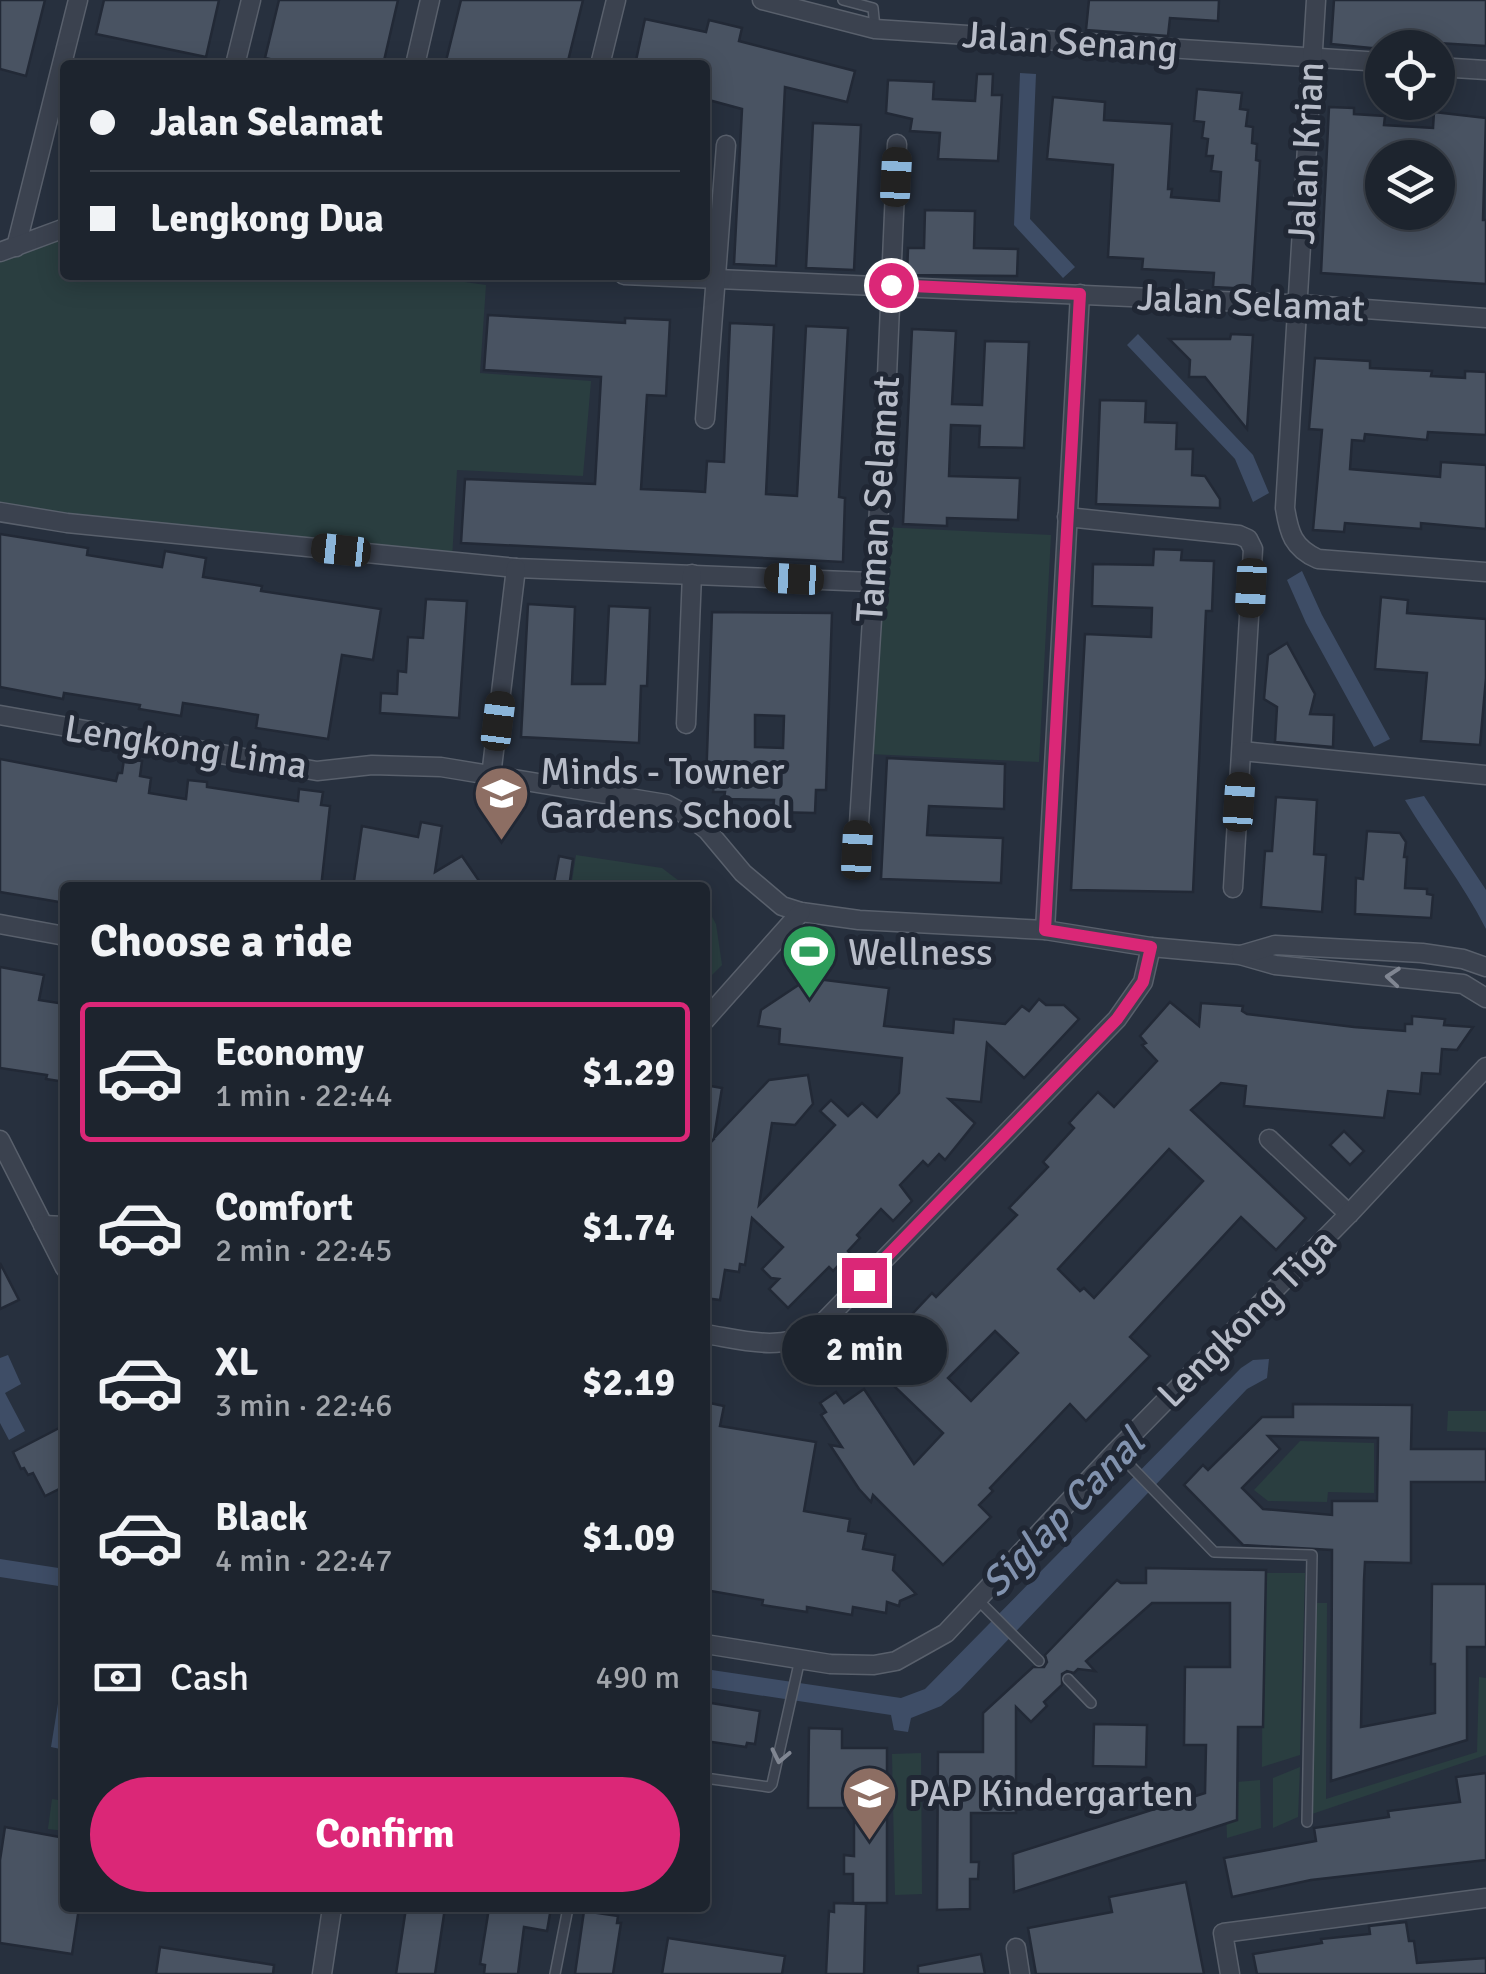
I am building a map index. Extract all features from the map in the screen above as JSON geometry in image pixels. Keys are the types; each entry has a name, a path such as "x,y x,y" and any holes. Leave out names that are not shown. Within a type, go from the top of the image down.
{"street":[{"path":"61,60 78,0"},
{"path":"236,60 252,0"},
{"path":"416,60 430,0"},
{"path":"601,60 616,0"},
{"name":"Jalan Senang","path":"762,0 874,29 1365,61"},
{"name":"Jalan Krian","path":"1316,0 1286,508 1295,544 1318,559 1486,572"},
{"path":"8,249 60,64"},
{"path":"1455,68 1486,70"},
{"name":"Taman Selamat","path":"857,855 897,144"},
{"path":"705,420 726,145"},
{"path":"8,249 60,230"},
{"name":"Jalan Selamat","path":"710,280 1299,304 1486,318"},
{"path":"1045,930 1080,294"},
{"path":"0,512 67,523 516,568 872,582"},
{"path":"1068,517 1239,535 1248,539 1253,548 1234,888"},
{"path":"492,776 516,568"},
{"path":"686,724 692,574"},
{"name":"Lengkong Lima","path":"0,716 317,771 406,766 666,804 707,830 743,873 782,906 801,912"},
{"path":"1242,752 1486,776"},
{"path":"710,1014 801,912 860,920 1045,930 1151,947 1240,955 1275,966 1463,984 1486,998"},
{"path":"0,924 60,935"},
{"path":"1240,955 1275,945 1422,953 1486,967"},
{"path":"710,1335 771,1345 799,1340 815,1330 1117,1019 1143,982 1151,947"},
{"name":"Lengkong Tiga","path":"710,1645 798,1668 896,1661 946,1634 1116,1451 1349,1214 1481,1069"},
{"name":"Lengkong Tiga","path":"1269,1139 1349,1214"},
{"path":"0,1140 60,1258"},
{"path":"42,1224 60,1226"},
{"path":"1230,1974 1224,1933 1486,1898"},
{"path":"322,1974 331,1912"},
{"path":"1016,1948 1020,1974"}],"lane":[{"path":"843,0 873,8 874,29"},
{"path":"1116,1451 1214,1552 1312,1555 1306,1822"},
{"path":"977,1599 1039,1660"},
{"path":"710,1779 769,1787 772,1784 798,1668"},
{"path":"1068,1679 1092,1703"},
{"path":"554,1974 567,1912"}],"green space":[{"path":"60,238 60,280 450,280 486,285 480,373 591,381 583,476 457,470 452,560 376,556 0,506 0,260"},
{"path":"881,527 1051,535 1039,762 869,754"},
{"path":"576,855 662,868 680,882 572,882"},
{"path":"710,913 716,924 722,965 710,977"},
{"path":"1448,1411 1486,1411 1486,1432 1447,1431"},
{"path":"1300,1441 1374,1443 1374,1493 1328,1492 1327,1502 1268,1501 1254,1490"},
{"path":"1263,1573 1305,1573 1300,1755 1262,1767"},
{"path":"1316,1603 1327,1603 1326,1799 1477,1752 1479,1677 1486,1678 1486,1755 1312,1814"},
{"path":"921,1753 922,1894 895,1895 892,1754"},
{"path":"1300,1767 1298,1817 1273,1828 1273,1778"},
{"path":"1260,1780 1261,1828 1227,1838 1225,1783"},
{"path":"52,1799 60,1800 60,1830 48,1829"}],"water":[{"path":"1020,73 1036,74 1030,219 1075,267 1063,278 1014,225"},
{"path":"1138,334 1253,455 1269,493 1253,502 1235,459 1127,345"},
{"path":"1302,571 1390,739 1374,747 1306,623 1287,580"},
{"path":"1424,796 1486,890 1486,929 1405,800"},
{"path":"8,1355 21,1384 5,1393 25,1431 9,1440 0,1423 0,1358"},
{"path":"1269,1359 1267,1378 1247,1389 960,1690 941,1706 911,1718 908,1732 894,1730 891,1715 710,1688 710,1670 901,1698 925,1689 1253,1360"},
{"path":"0,1559 60,1568 60,1586 0,1577"},
{"path":"60,1691 60,1749 51,1747"}],"building":[{"path":"0,0 45,0 26,76 0,69"},
{"path":"104,0 219,0 206,57 96,34"},
{"path":"279,0 398,0 384,60 265,58"},
{"path":"461,0 583,0 568,60 446,60"},
{"path":"1089,0 1219,0 1218,21 1170,18 1168,36 1086,30"},
{"path":"1334,0 1486,0 1486,46 1455,44 1455,30 1365,30 1365,47 1331,44"},
{"path":"645,19 706,32 709,20 742,28 739,41 855,71 847,102 785,87 776,266 734,264 742,109 710,100 710,60 636,60"},
{"path":"977,74 993,74 992,95 1002,95 998,161 938,159 940,133 910,131 912,119 886,113 888,80 934,82 933,99 975,101"},
{"path":"1197,89 1242,93 1240,109 1248,110 1246,126 1253,127 1252,143 1257,144 1256,160 1260,161 1252,289 1213,287 1214,273 1142,269 1143,259 1108,257 1113,165 1047,159 1053,97 1105,102 1104,120 1172,124 1168,189 1172,189 1171,197 1219,201 1221,172 1211,171 1213,156 1206,156 1208,139 1202,138 1204,122 1194,121"},
{"path":"1329,107 1354,108 1354,114 1365,115 1365,120 1385,120 1384,125 1433,128 1434,120 1455,120 1455,114 1486,118 1486,284 1321,273"},
{"path":"813,123 861,125 854,270 806,268"},
{"path":"925,210 975,211 974,248 1018,249 1017,276 907,275 908,248 924,248"},
{"path":"488,315 625,323 625,318 670,320 666,396 647,395 641,489 705,492 707,461 724,462 730,323 774,325 766,494 797,496 806,326 848,328 839,497 845,498 843,562 461,543 465,479 595,484 601,377 484,370"},
{"path":"912,329 956,331 952,404 982,405 985,341 1029,342 1024,448 979,447 980,426 951,425 949,476 1020,478 1018,520 947,518 947,526 903,524"},
{"path":"1231,334 1253,335 1247,429 1205,377 1189,377 1190,360 1169,339 1230,339"},
{"path":"1315,358 1370,361 1370,368 1432,371 1431,376 1465,378 1465,371 1486,372 1486,435 1428,432 1427,440 1365,434 1364,441 1352,440 1350,469 1440,477 1441,462 1486,465 1486,529 1421,523 1421,529 1345,523 1344,532 1313,530 1322,430 1309,429"},
{"path":"1100,400 1146,401 1145,422 1177,423 1176,449 1193,449 1192,475 1205,476 1220,499 1220,508 1096,504"},
{"path":"0,534 88,548 87,555 162,567 165,551 206,558 203,577 262,586 261,591 381,609 373,660 342,655 328,739 256,728 258,715 222,709 183,703 181,716 139,709 140,705 64,693 63,699 0,687"},
{"path":"1154,549 1182,550 1181,560 1214,561 1212,611 1206,611 1193,892 1071,890 1085,634 1151,637 1152,608 1092,606 1093,564 1153,565"},
{"path":"1381,597 1408,600 1407,613 1486,619 1480,745 1421,741 1427,673 1375,669"},
{"path":"426,599 467,601 459,718 380,713 381,693 397,694 398,671 406,672 408,637 423,638"},
{"path":"528,604 575,607 572,684 605,684 609,606 650,608 647,686 641,686 639,743 521,737"},
{"path":"712,612 832,613 826,790 816,790 815,813 773,812 774,800 724,799 725,792 713,792 714,783 706,783","holes":["755,715 784,716 783,748 755,747"]},
{"path":"1287,643 1315,694 1310,714 1334,715 1333,747 1275,742 1277,707 1264,699 1268,655"},
{"path":"887,758 1005,764 1004,809 929,806 927,835 1003,838 1001,883 881,879"},
{"path":"0,759 116,781 124,759 142,761 140,776 151,778 149,793 186,799 188,780 207,782 207,787 298,801 299,789 323,792 321,805 330,806 322,882 60,882 60,902 0,892"},
{"path":"1276,797 1317,800 1314,854 1326,855 1322,912 1261,907 1265,851 1272,851"},
{"path":"421,822 442,826 435,872 462,856 480,882 354,882 362,826 418,837"},
{"path":"1367,831 1400,833 1406,842 1405,888 1427,889 1427,894 1433,895 1431,918 1355,914 1356,878 1363,879"},
{"path":"559,856 573,859 570,882 554,882"},
{"path":"0,967 44,975 39,1000 60,1003 60,1081 46,1079 47,1075 0,1068"},
{"path":"809,978 889,988 884,1026 953,1033 954,1019 1005,1024 1022,1006 1029,1011 1039,999 1046,1005 1064,1005 1079,1019 1024,1078 987,1043 981,1102 949,1099 975,1123 945,1160 939,1154 928,1166 923,1161 900,1185 912,1201 893,1221 881,1209 857,1235 860,1238 850,1253 833,1271 829,1267 788,1308 769,1289 779,1279 771,1278 762,1269 783,1247 752,1218 745,1265 740,1264 739,1272 725,1270 720,1300 710,1299 710,1086 722,1088 714,1138 769,1080 808,1075 813,1104 795,1125 772,1123 759,1205 835,1125 820,1111 831,1100 848,1116 862,1103 877,1117 899,1093 902,1058 779,1044 780,1029 758,1026 761,1010"},
{"path":"1170,1002 1199,1026 1201,1003 1243,1006 1242,1011 1247,1014 1354,1027 1405,1031 1405,1024 1412,1024 1412,1016 1445,1019 1444,1025 1473,1027 1457,1050 1442,1049 1440,1074 1422,1073 1420,1094 1388,1091 1384,1118 1244,1106 1246,1086 1221,1083 1191,1110 1306,1218 1276,1250 1241,1217 1130,1337 1150,1356 1086,1421 1070,1404 990,1488 993,1491 979,1505 991,1517 943,1565 873,1495 871,1502 859,1489 830,1445 842,1447 821,1415 826,1412 820,1403 836,1392 844,1403 864,1389 914,1464 943,1433 868,1361 932,1293 936,1297 1017,1215 1009,1208 1048,1167 1043,1162 1074,1128 1069,1123 1098,1092 1114,1107 1157,1061 1142,1045 1146,1043 1140,1036","holes":["1169,1149 1203,1181 1094,1298 1084,1288 1080,1291 1058,1269","995,1331 1018,1353 971,1401 948,1378"]},
{"path":"1344,1131 1364,1151 1350,1165 1330,1145"},
{"path":"0,1263 19,1300 0,1309"},
{"path":"710,1403 724,1406 720,1426 816,1442 804,1511 850,1519 848,1531 866,1534 863,1549 895,1555 893,1570 916,1594 900,1601 899,1606 887,1602 886,1613 853,1607 852,1615 762,1605 763,1600 710,1591"},
{"path":"1293,1404 1412,1405 1411,1449 1486,1449 1486,1482 1411,1482 1411,1563 1365,1562 1361,1727 1435,1713 1432,1584 1486,1584 1486,1647 1467,1647 1467,1740 1331,1781 1332,1550 1243,1545 1184,1485 1203,1465 1208,1470 1262,1417 1293,1417","holes":["1268,1436 1378,1438 1377,1501 1332,1501 1332,1515 1263,1509 1242,1488 1280,1449"]},
{"path":"60,1428 60,1488 45,1496 33,1473 28,1475 21,1469 13,1452"},
{"path":"1146,1568 1266,1570 1263,1727 1238,1727 1237,1820 1014,1892 1013,1854 1205,1793 1206,1745 1184,1745 1185,1667 1230,1667 1230,1603 1152,1603 1086,1661 1095,1671 1078,1669 1062,1674 1062,1685 1031,1722 1016,1707 1016,1813 971,1813 971,1862 979,1862 978,1879 970,1879 970,1909 937,1910 938,1752 983,1752 983,1713 1033,1667 1044,1667 1045,1655 1117,1580 1146,1583"},
{"path":"710,1703 760,1711 755,1744 747,1743 746,1747 710,1742"},
{"path":"1094,1724 1147,1725 1146,1767 1093,1766"},
{"path":"809,1728 842,1729 842,1748 887,1748 887,1903 853,1903 853,1874 844,1874 844,1855 854,1856 854,1808 808,1808"},
{"path":"1486,1773 1486,1860 1311,1880 1232,1897 1224,1858 1316,1841 1314,1828 1389,1817 1388,1811 1460,1802 1456,1777"},
{"path":"5,1827 60,1837 60,1912 78,1912 72,1954 0,1943 0,1860"},
{"path":"1186,1882 1204,1974 1036,1974 1028,1928 1112,1912 1109,1897"},
{"path":"834,1903 866,1904 864,1974 826,1974 829,1911 834,1912"},
{"path":"405,1912 444,1912 435,1974 396,1974"},
{"path":"488,1912 550,1912 547,1931 524,1927 518,1974 484,1974 485,1965 480,1964"},
{"path":"584,1912 618,1916 617,1923 621,1923 613,1974 575,1974"},
{"path":"1406,1922 1417,1963 1486,1958 1486,1974 1257,1974 1253,1954 1322,1943 1321,1939 1370,1934 1369,1926"},
{"path":"668,1938 785,1956 782,1974 662,1974"},
{"path":"160,1947 274,1965 273,1974 156,1974"},
{"path":"981,1954 985,1974 918,1974 918,1966"}],"place":[{"name":"Minds - Towner Gardens School","path":"501,842"},
{"name":"Wellness","path":"809,1001"},
{"name":"PAP Kindergarten","path":"869,1842"}],"route":[{"path":"864,1280 1117,1019 1143,982 1151,947 1045,930 1080,294 891,285"}],"water label":[{"name":"Siglap Canal","path":"1063,1513"}]}
